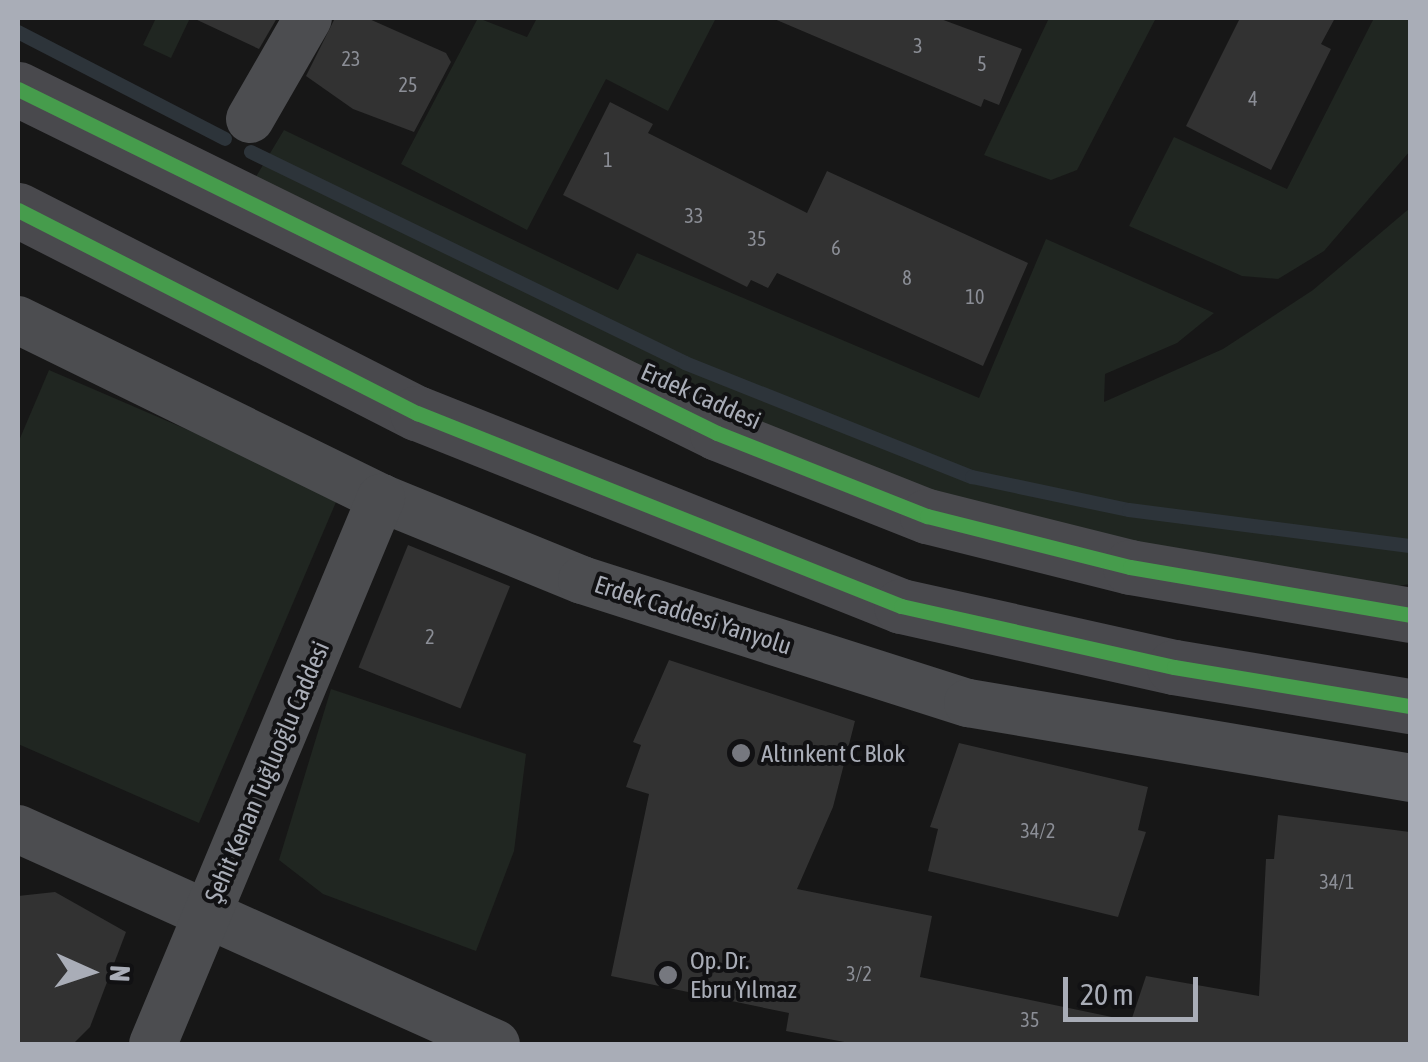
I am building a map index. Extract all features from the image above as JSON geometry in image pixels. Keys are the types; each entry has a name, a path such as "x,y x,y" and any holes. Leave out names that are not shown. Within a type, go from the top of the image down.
{"highway":[{"name":"Erdek Caddesi","path":"18,89 717,433 927,516 1130,567 1410,616"},
{"path":"18,210 417,413 901,606 1174,667 1410,706"}],"street":[{"path":"250,119 308,18"},
{"name":"Erdek Caddesi Yanyolu","path":"18,320 382,498 582,580 968,703 1410,778"},
{"name":"Şehit Kenan Tuğluoğlu Caddesi","path":"152,1044 382,498"},
{"path":"18,829 206,918 496,1044"}],"shaded area":[{"path":"156,18 190,18 171,58 143,45"},
{"path":"478,18 527,37 537,18 716,18 668,111 606,79 527,230 401,164"},
{"path":"1049,18 1156,18 1077,170 1051,180 984,155"},
{"path":"1374,18 1410,18 1410,151 1324,251 1278,279 1242,276 1129,226 1174,137 1287,189"},
{"path":"284,130 618,290 637,253 979,398 1046,239 1214,313 1177,343 1105,374 1104,402 1223,349 1313,290 1410,208 1410,584 1362,592 917,492 702,409 251,185"},
{"path":"49,370 339,495 199,823 18,744 18,443"},
{"path":"331,689 526,754 514,851 476,951 323,894 279,860"}],"building":[{"path":"193,18 277,18 259,49"},
{"path":"335,18 367,18 446,53 451,62 414,132 353,109 306,76"},
{"path":"772,18 938,18 1022,49 999,105 984,99 981,107"},
{"path":"1240,18 1335,18 1321,44 1331,49 1271,170 1186,126"},
{"path":"610,102 653,124 648,133 807,213 827,171 1028,263 983,366 777,273 768,288 751,280 747,287 563,195"},
{"path":"408,545 510,586 461,709 359,667"},
{"path":"669,660 855,721 833,807 797,889 932,916 920,977 1131,1021 1146,976 1259,996 1266,859 1274,859 1278,815 1410,832 1410,1044 855,1044 786,1031 789,1013 611,976 649,794 626,787 641,745 633,742"},
{"path":"959,743 1148,787 1138,830 1146,832 1118,917 928,871 938,829 930,827"},
{"path":"55,892 126,932 90,1027 73,1044 18,1044 18,896"}],"waterway":[{"path":"18,32 225,139"},
{"path":"251,152 685,363 972,477 1129,510 1410,546"}],"cycle path":[{"path":"18,89 717,433 927,516 1130,567 1410,615"},
{"path":"18,210 417,413 901,606 1174,667 1410,706"}],"place":[{"name":"Altınkent C Blok","path":"741,753"},
{"name":"Op. Dr. Ebru Yılmaz","path":"668,975"}]}
